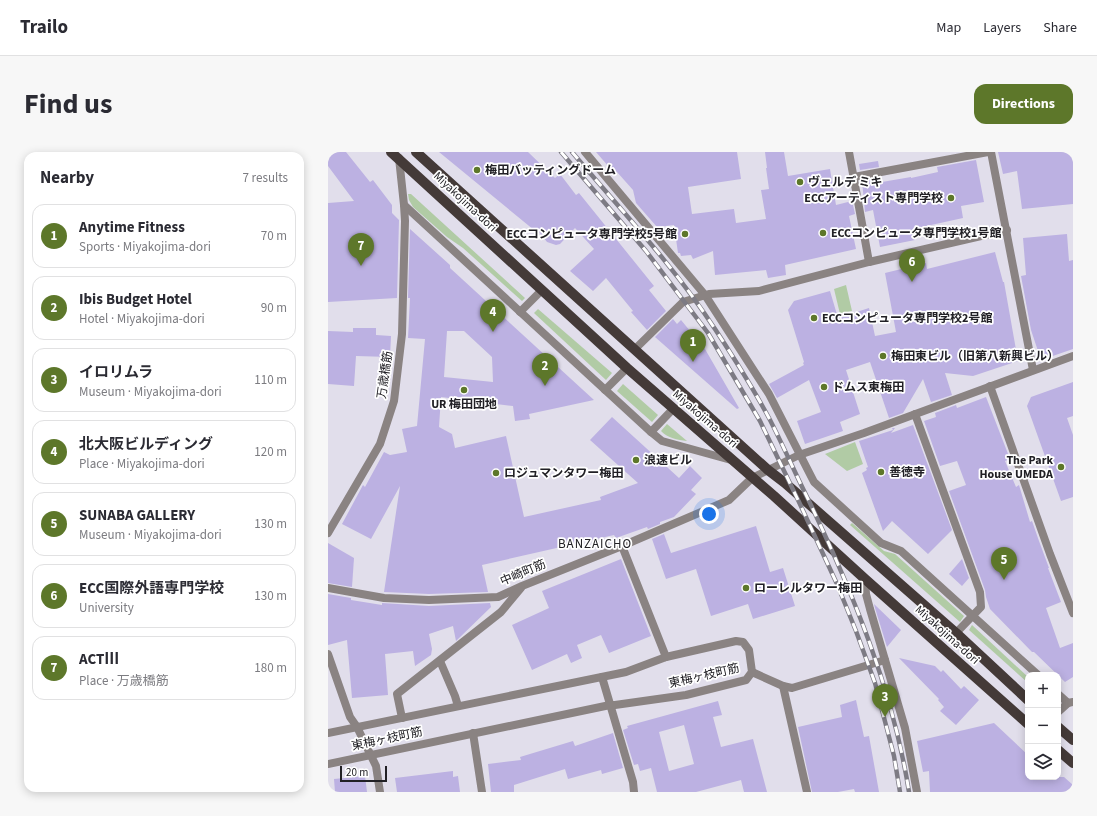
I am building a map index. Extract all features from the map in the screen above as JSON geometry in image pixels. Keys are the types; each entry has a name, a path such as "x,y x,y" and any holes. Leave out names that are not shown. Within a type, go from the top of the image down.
{"main road":[{"name":"Miyakojima-dori","path":"416,152 768,470 785,483 956,633 1025,697"},
{"name":"Miyakojima-dori","path":"395,155 627,368 1025,721"},
{"path":"1061,729 1073,740"},
{"path":"1061,753 1073,763"}],"street":[{"path":"585,152 705,295 766,389 814,482 881,543 901,551 1035,672"},
{"path":"850,152 869,262"},
{"path":"854,177 989,152 1007,230 1033,370"},
{"name":"万歳橋筋","path":"328,533 380,444 394,402 402,334 405,222 404,204 395,155"},
{"path":"404,204 662,441 731,460"},
{"path":"635,349 682,302 705,295 759,291 869,262 1007,230"},
{"path":"520,312 542,290"},
{"name":"中崎町筋","path":"328,588 384,598 429,600 498,597 729,500 752,478 799,455 1073,356"},
{"path":"605,390 627,368"},
{"path":"990,386 1050,554 1073,613"},
{"path":"651,432 673,409"},
{"path":"915,414 980,592 981,607 956,633"},
{"path":"622,546 666,657"},
{"path":"865,579 866,594 870,609 905,728 917,792"},
{"path":"402,718 397,694 501,612 522,586"},
{"name":"東梅ヶ枝町筋","path":"328,733 626,672 666,657 736,641 743,642 749,650 752,672 746,680 686,694 616,705 610,704 328,764"},
{"path":"328,654 350,717 358,727 376,766 380,792"},
{"path":"752,672 783,686 792,688 885,660"},
{"path":"440,661 458,706"},
{"path":"602,677 633,782 634,792"},
{"path":"783,686 807,792"},
{"path":"1061,696 1070,702 1061,710"},
{"path":"473,733 482,792"}],"green space":[{"path":"408,194 411,194 525,298 522,301 463,248 447,237 413,207 409,200"},
{"path":"846,285 852,311 840,314 834,289"},
{"path":"538,309 612,373 606,380 534,313"},
{"path":"623,384 658,415 652,422 617,391"},
{"path":"667,424 687,441 673,438 661,431"},
{"path":"855,442 863,464 847,471 825,454"},
{"path":"852,523 884,551 895,554 964,616 960,622 850,525"},
{"path":"972,625 1025,674 1025,680 969,630"}],"building":[{"path":"328,152 346,152 370,182 373,180 392,205 392,213 399,220 397,298 328,302 328,203 354,201 328,166"},
{"path":"439,152 528,152 555,178 560,174 576,195 579,193 654,286 649,290 666,311 647,330 631,312 633,311 606,278 593,291 570,271 594,249 575,228 560,244 556,245 547,242 536,228 534,230"},
{"path":"596,152 737,152 741,179 688,187 692,214 734,209 736,223 766,219 761,190 769,189 765,152 784,152 788,176 830,169 836,205 852,201 855,214 849,216 856,249 785,265 786,275 768,278 766,270 715,275 713,251 693,259 691,255 681,256 680,253 678,253 674,225 657,227 636,203 633,190 617,172 615,174"},
{"path":"998,152 1073,152 1073,204 1022,209 1017,171 1003,174"},
{"path":"976,160 984,202 961,206 963,218 913,229 915,240 880,247 873,210 865,212 862,181 881,178 882,182 911,178 938,172 937,167"},
{"path":"878,161 879,167 860,170 859,164"},
{"path":"410,229 450,265 450,268 594,400 529,414 530,419 515,421 513,406 441,397 439,427 452,434 455,448 506,436 524,517 601,500 600,497 638,483 590,440 612,417 679,478 690,466 702,478 691,490 696,494 674,517 660,522 660,524 648,529 647,527 616,538 614,535 482,565 488,592 429,594 384,592 400,486 371,539 342,524 363,485 365,487 384,452 390,455 407,452 402,429 417,426 425,339 408,338 410,298 408,298","holes":["447,331 464,331 492,357 493,382 444,377"]},
{"path":"1067,234 1069,261 1073,260 1073,349 1041,360 1031,330 1021,276 1026,275 1023,238"},
{"path":"995,252 1004,282 1018,361 973,376 945,373 952,395 931,402 923,379 903,413 889,418 870,362 846,370 860,414 840,422 843,431 805,444 797,421 821,412 809,380 777,398 769,384 804,365 788,310 794,301 830,291 838,318 869,308 875,336 896,332 885,273 926,263 927,269"},
{"path":"673,319 677,324 681,320 705,349 739,408 737,409 655,337"},
{"path":"353,328 376,328 376,335 391,336 390,357 356,356 354,386 328,384 328,331 353,332"},
{"name":"The Park House UMEDA","path":"1073,382 1073,416 1067,418 1073,435 1073,497 1061,501 1027,406 1031,397"},
{"path":"986,397 1010,459 1005,461 1016,487 1019,485 1030,522 1032,521 1061,602 1046,608 1060,648 1073,643 1073,677 1065,682 1061,678 1061,672 1055,672 1034,652 1032,652 990,609 985,590 949,491 966,485 957,461 940,466 924,421 936,417 935,413 956,405 957,408"},
{"path":"913,425 952,530 928,554 892,521 883,531 862,473 867,470 866,468 868,467 859,441 893,430 892,428 895,428 891,433"},
{"name":"ローレルタワー梅田","path":"756,526 770,572 783,568 795,606 753,619 748,604 711,616 696,569 666,579 652,539 664,534 671,553"},
{"path":"328,543 354,558 352,587 328,583"},
{"path":"621,559 651,636 609,653 601,635 577,645 582,658 571,663 567,654 532,670 512,625 549,608 542,591"},
{"path":"962,559 969,578 962,586 949,574"},
{"path":"328,594 351,598 351,600 382,605 382,603 429,606 490,603 491,607 456,641 453,626 429,634 432,649 431,655 415,666 413,651 385,654 388,695 352,698 347,640 328,645"},
{"path":"874,604 901,630 887,647 875,608"},
{"path":"899,658 935,666 941,672 943,670 961,689 964,686 979,700 956,725 940,711 944,707 938,700 939,699"},
{"path":"856,700 864,737 869,736 879,792 855,792 854,789 838,792 812,792 798,727 842,717 840,705"},
{"path":"718,701 722,715 713,717 721,747 753,739 767,792 744,792 741,780 696,792 657,792 651,768 640,771 638,764 634,765 623,730 628,728 627,726","holes":["684,725 694,764 669,771 659,732"]},
{"path":"994,723 1025,752 1025,780 1061,780 1061,777 1064,777 1073,785 1073,792 930,792 929,771 923,772 917,741"},
{"path":"613,733 623,768 602,774 601,770 568,779 565,769 514,785 514,792 491,792 488,764 521,760 520,757 573,741 575,746"},
{"path":"453,771 453,777 458,776 460,792 397,792 395,778"},
{"path":"365,776 367,792 335,792 334,779"}],"railway":[{"path":"561,152 646,251 708,333 760,421 837,584 856,631 875,683 894,756 900,792"},
{"path":"572,152 682,283 715,329 750,384 769,418 841,571 870,643 893,716 909,792"}],"place":[{"name":"梅田バッティングドーム","path":"477,170"},
{"name":"ヴェルデ ミキ","path":"800,182"},
{"name":"ECCアーティスト専門学校","path":"951,198"},
{"name":"ECCコンピュータ専門学校1号館","path":"823,233"},
{"name":"ECCコンピュータ専門学校5号館","path":"685,234"},
{"name":"ACTⅢ","path":"361,266"},
{"name":"ECC国際外語専門学校","path":"912,282"},
{"name":"ECCコンピュータ専門学校2号館","path":"814,318"},
{"name":"北大阪ビルディング","path":"493,332"},
{"name":"梅田東ビル（旧第八新興ビル）","path":"883,356"},
{"name":"Anytime Fitness","path":"693,362"},
{"name":"Ibis Budget Hotel","path":"545,386"},
{"name":"ドムス東梅田","path":"824,387"},
{"name":"UR 梅田団地","path":"464,390"},
{"name":"浪速ビル","path":"636,460"},
{"name":"The Park House UMEDA","path":"1061,467"},
{"name":"善徳寺","path":"881,472"},
{"name":"ロジュマンタワー梅田","path":"496,473"},
{"name":"SUNABA GALLERY","path":"1004,580"},
{"name":"ローレルタワー梅田","path":"746,588"},
{"name":"イロリムラ","path":"885,717"}],"district":[{"name":"BANZAICHO","path":"595,544"}]}
